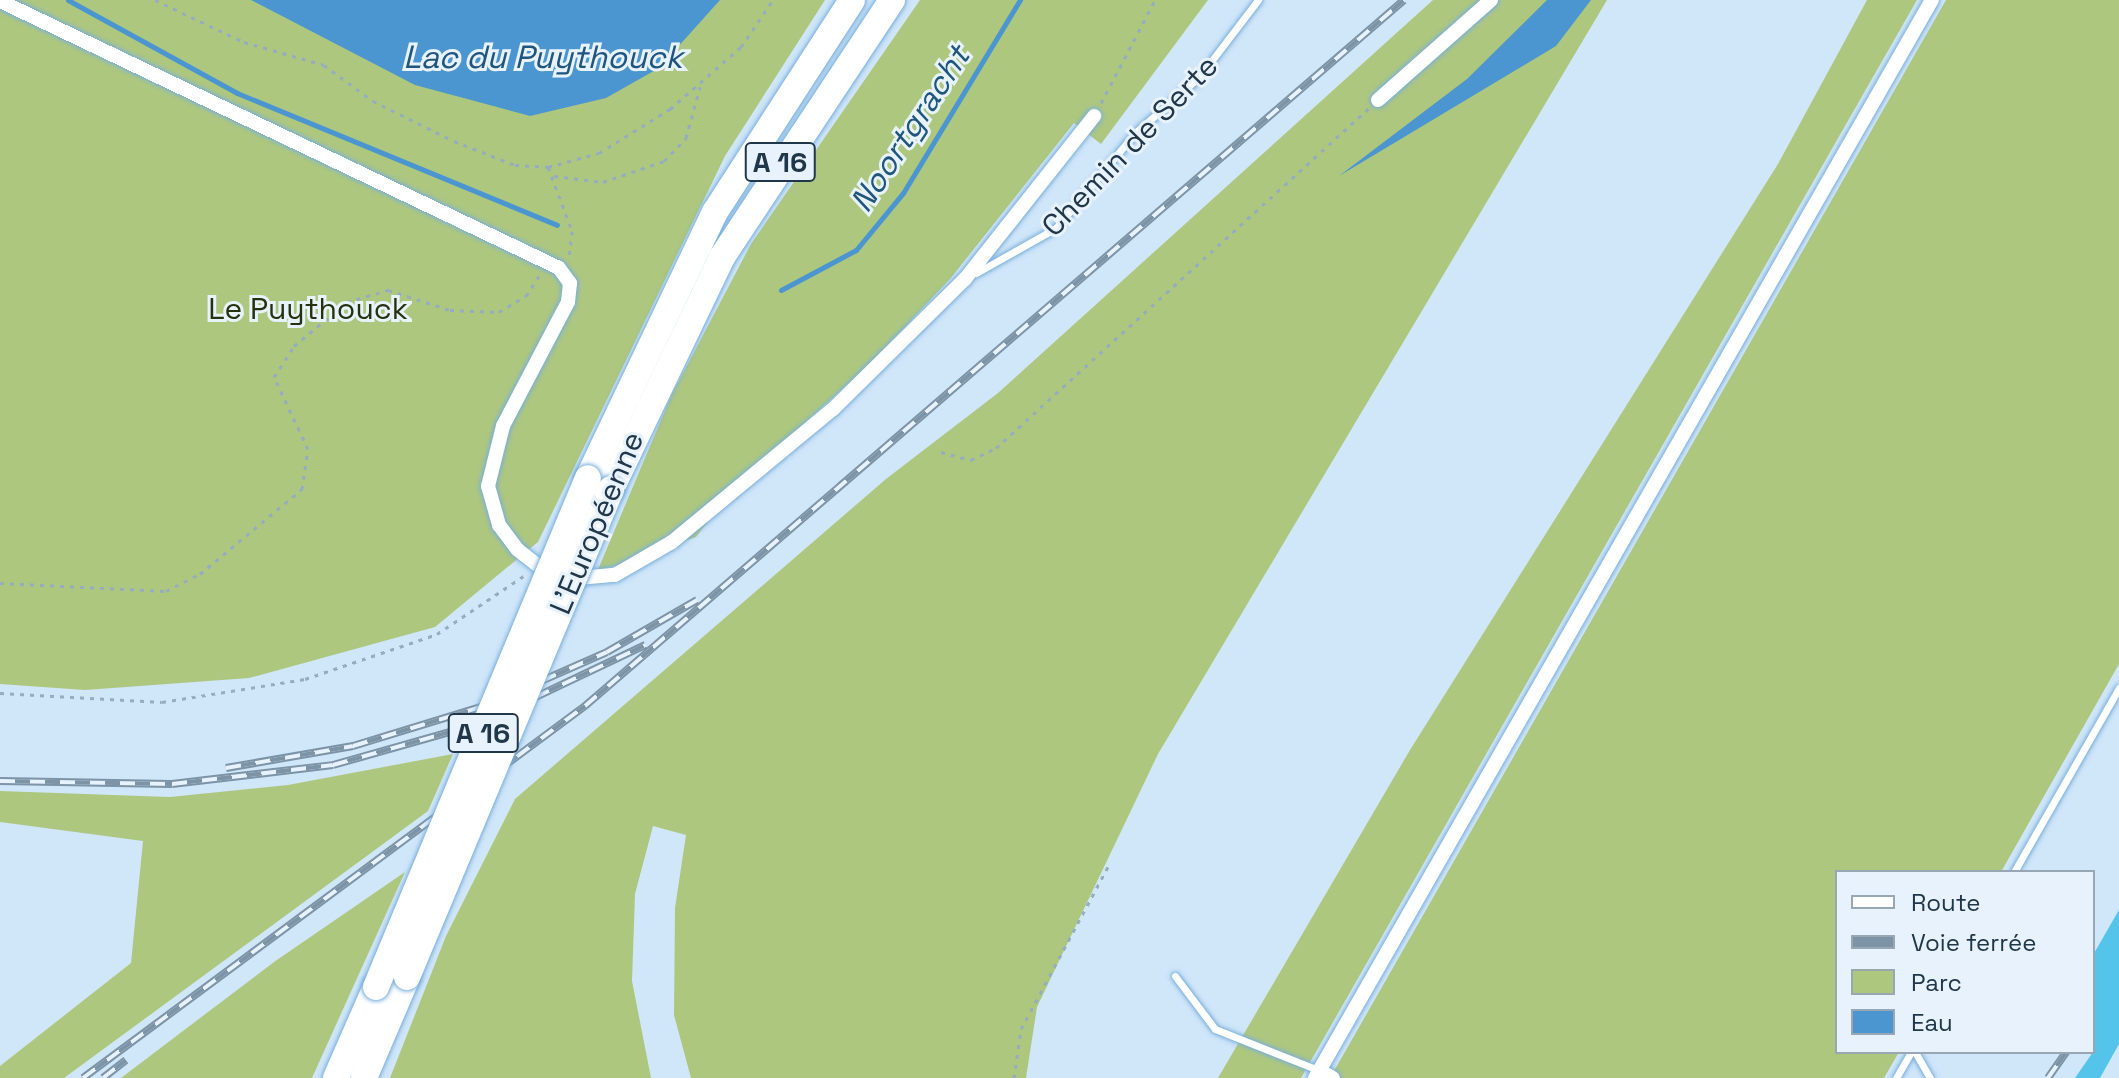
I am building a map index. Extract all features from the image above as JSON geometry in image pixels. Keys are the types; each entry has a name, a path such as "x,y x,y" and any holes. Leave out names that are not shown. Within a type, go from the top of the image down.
{"highway":[{"name":"L'Européenne","path":"364,1078 407,977 699,240 852,0"},
{"name":"L'Européenne","path":"336,1078 600,484 722,257 892,0"}],"street":[{"path":"1378,100 1491,0"},
{"path":"1333,1078 1317,1074 1932,0"},
{"path":"0,1 553,262 568,277 568,302 503,426 488,475 499,525 537,565"},
{"path":"965,279 1094,116"},
{"name":"Chemin de Serte","path":"537,565 589,579 634,565 719,509 842,401 965,279"}],"lane":[{"name":"Chemin de Serte","path":"965,279 1056,228 1135,133 1200,76 1258,0"},
{"path":"2015,870 2119,688"},
{"path":"1175,976 1215,1029 1317,1074"},
{"path":"1896,1078 1912,1054"},
{"path":"1914,1054 1930,1078"}],"path":[{"path":"155,0 244,42 324,65 373,101 454,141 515,165 548,167 599,153 700,85 741,47 773,0"},
{"path":"1094,116 1155,0"},
{"path":"554,176 603,182 664,161 686,138 700,85"},
{"path":"941,452 971,460 996,448 1378,100"},
{"path":"548,167 554,176 572,231 568,277"},
{"path":"0,583 166,591 200,574 302,489 308,449 274,377 294,346 347,302 388,290 450,310 499,312 526,296 553,262"},
{"path":"0,693 162,702 305,679 437,634 537,565"},
{"path":"1014,1078 1021,1029 1109,865"}],"green space":[{"name":"Le Puythouck","path":"0,0 825,0 725,156 538,542 435,627 249,678 85,690 0,684"},
{"path":"920,0 1208,0 1101,144 1074,123 950,279 869,365 741,480 696,537 597,572 672,394 751,244"},
{"path":"1433,0 1607,0 1158,754 1037,1007 1026,1078 691,1078 674,1015 675,908 686,835 653,826 635,894 632,981 651,1078 390,1078 446,936 515,799 886,479 998,393"},
{"path":"1867,0 1917,0 1301,1078 1218,1078 1410,750 1778,164"},
{"path":"1946,0 2119,0 2119,664 2002,870 1835,870 1835,1054 1898,1054 1884,1078 1330,1078"},
{"path":"453,754 428,811 64,1078 0,1078 0,1066 131,963 143,841 0,822 0,791 170,797 288,785"},
{"path":"405,872 312,1078 121,1078 274,962"}],"water":[{"name":"Lac du Puythouck","path":"251,0 720,0 659,68 606,98 530,116 415,85"},
{"path":"1547,0 1591,0 1556,46 1339,176 1467,79"}],"building":[{"path":"2119,910 2119,1044 2100,1078 2075,1078 2092,1054 2095,1054 2095,952"}],"waterway":[{"path":"68,0 237,93 557,225"},
{"name":"Noortgracht","path":"781,290 856,250 903,193 1020,0"}],"railway":[{"path":"83,1078 585,706 1404,0"},
{"path":"226,768 353,746 487,705 607,652 697,600"},
{"path":"0,781 172,784 333,765 481,723 645,645"},
{"path":"2048,1078 2065,1054"},
{"path":"103,1078 126,1060"}]}
